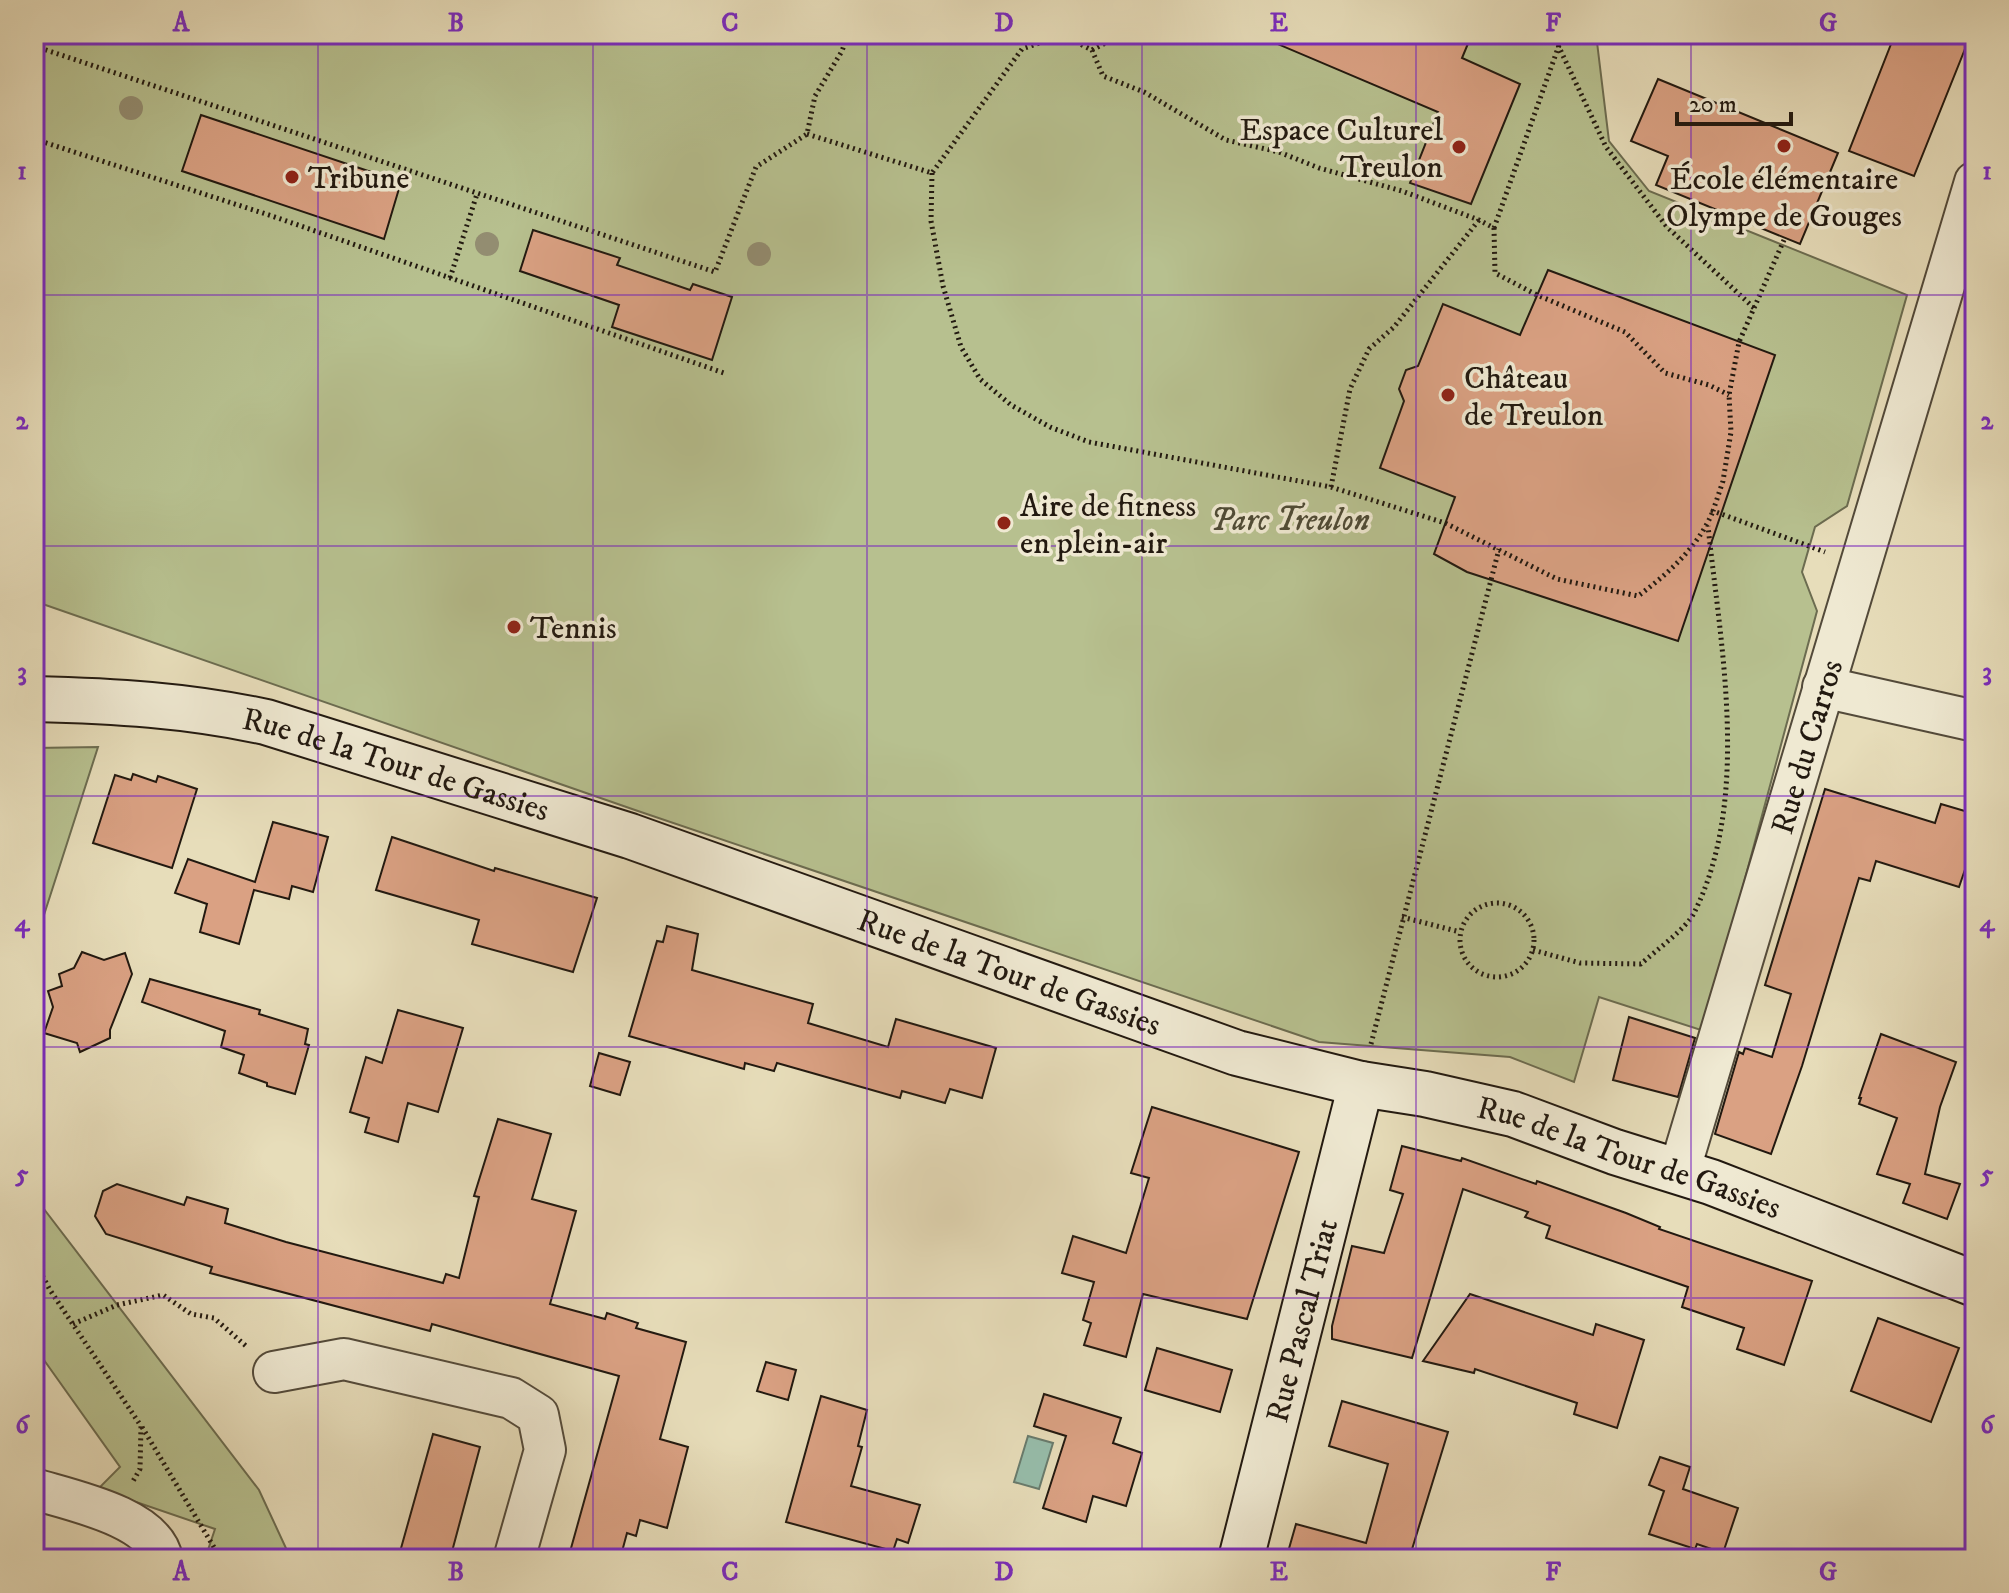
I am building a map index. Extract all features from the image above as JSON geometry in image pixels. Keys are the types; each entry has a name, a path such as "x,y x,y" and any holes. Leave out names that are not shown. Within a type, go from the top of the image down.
{"street":[{"name":"Rue du Carros","path":"1679,1172 1975,182"},
{"path":"1823,687 1975,721"},
{"name":"Rue de la Tour de Gassies","path":"34,699 145,703 205,709 266,722 630,836 1237,1053 1361,1084 1425,1094 1513,1114 1679,1172 1975,1284"},
{"name":"Rue Pascal Triat","path":"1241,1559 1361,1084"},
{"path":"274,1372 344,1359 511,1398 538,1415 545,1450 514,1559"},
{"path":"34,1489 114,1515 140,1527 160,1550 162,1559"}],"path":[{"path":"34,46 715,272 756,167 807,134 815,96 842,51 848,34"},
{"path":"1092,50 1123,34"},
{"path":"1563,34 1494,228 1495,273 1537,295 1625,332 1665,373 1709,385 1729,395"},
{"path":"1494,228 1402,191 1319,168 1279,152 1226,140 1144,92 1103,76 1092,50 1062,35 1022,49 932,173 931,221 943,286 961,347 980,379 1011,405 1050,427 1089,442 1331,487 1445,523 1557,579 1638,596 1667,574 1707,525 1713,511 1723,481 1731,432 1729,395 1739,342 1784,240"},
{"path":"1558,45 1606,147 1667,227 1754,308"},
{"path":"807,134 932,173"},
{"path":"34,139 724,373"},
{"path":"450,278 477,194"},
{"path":"1331,487 1350,389 1369,349 1394,327 1479,220"},
{"path":"1713,511 1860,565"},
{"path":"1533,950 1580,963 1641,964 1693,916 1718,848 1729,773 1722,657 1707,525"},
{"path":"1361,1084 1499,549"},
{"path":"1494,902 1517,908 1526,916 1535,938 1533,950 1521,969 1500,978 1477,972 1462,955 1460,932 1472,912 1494,902"},
{"path":"1402,917 1460,932"},
{"path":"34,1260 50,1290 141,1426 221,1559"},
{"path":"73,1324 117,1305 163,1295 191,1314 214,1318 274,1372"},
{"path":"114,1515 140,1469 141,1426"}],"green space":[{"name":"Parc Treulon","path":"34,34 1596,34 1609,141 1649,191 1907,295 1847,506 1815,527 1802,572 1817,611 1704,1031 1599,997 1574,1082 1510,1057 1319,1042 635,810 34,601"},
{"path":"98,747 34,946 34,748"},
{"path":"34,1196 259,1490 291,1559 205,1559 215,1529 98,1489 120,1467 34,1346"}],"shaded area":[{"path":"1028,1436 1053,1443 1039,1489 1014,1482"}],"building":[{"name":"Espace Culturel Treulon","path":"1254,34 1472,34 1462,58 1520,84 1471,204 1410,183 1438,112"},
{"path":"1895,34 1971,34 1914,176 1849,151"},
{"path":"1658,79 1838,153 1800,244 1656,185 1668,156 1631,141"},
{"name":"Tribune","path":"201,115 401,182 384,239 182,171"},
{"path":"533,230 620,258 617,265 690,290 693,284 732,297 712,360 612,327 619,305 520,271"},
{"path":"1548,270 1775,355 1678,641 1467,572 1434,554 1455,497 1380,468 1404,401 1399,389 1406,370 1418,366 1443,304 1520,335"},
{"path":"133,774 156,782 158,776 197,789 172,868 93,843 115,775 131,780"},
{"path":"1825,789 1935,823 1941,804 1975,814 1975,860 1969,858 1959,887 1876,861 1870,881 1859,878 1802,1066 1771,1154 1715,1134 1739,1052 1743,1054 1745,1048 1772,1057 1791,994 1765,985"},
{"path":"273,822 328,837 313,892 292,886 289,899 254,890 239,944 200,932 207,904 175,893 188,859 255,882"},
{"path":"392,837 494,871 495,868 597,898 573,972 472,944 479,920 376,890"},
{"path":"667,926 698,934 692,970 813,1004 808,1023 888,1047 896,1019 996,1048 982,1098 950,1089 945,1103 902,1091 900,1098 777,1063 774,1071 745,1063 744,1069 629,1036 657,941 663,942"},
{"path":"82,952 104,960 125,953 132,974 110,1030 110,1038 80,1052 77,1043 44,1033 53,1007 48,991 62,986 59,974 74,968"},
{"path":"150,979 260,1010 259,1014 308,1029 305,1044 309,1045 295,1094 239,1073 244,1055 221,1047 225,1031 142,1002"},
{"path":"398,1010 463,1028 438,1112 408,1103 398,1142 365,1132 369,1118 350,1112 366,1057 382,1063"},
{"path":"1629,1017 1695,1038 1678,1097 1613,1080"},
{"path":"1881,1034 1956,1062 1940,1107 1925,1174 1960,1184 1947,1219 1903,1203 1910,1184 1877,1174 1897,1118 1859,1104 1859,1098"},
{"path":"599,1053 630,1062 620,1095 590,1086"},
{"path":"1152,1107 1299,1152 1247,1319 1143,1294 1126,1357 1084,1345 1091,1323 1083,1320 1094,1282 1062,1273 1073,1236 1126,1253 1149,1178 1131,1173"},
{"path":"498,1119 551,1134 532,1199 576,1211 550,1304 605,1319 607,1313 638,1323 636,1328 686,1342 660,1439 688,1447 667,1528 640,1520 636,1536 627,1533 620,1559 568,1559 619,1376 432,1324 430,1331 210,1273 212,1267 106,1234 95,1216 103,1191 117,1184 184,1205 187,1197 228,1209 225,1223 443,1283 446,1274 459,1278 479,1197 474,1196"},
{"path":"1402,1146 1461,1161 1462,1158 1536,1184 1537,1181 1626,1213 1659,1229 1812,1281 1784,1365 1737,1349 1744,1328 1682,1307 1688,1287 1546,1238 1550,1226 1525,1217 1528,1212 1463,1189 1412,1358 1332,1339 1332,1326 1352,1246 1384,1253 1403,1194 1390,1190"},
{"path":"1470,1294 1593,1335 1596,1324 1644,1340 1617,1428 1574,1414 1577,1403 1475,1369 1474,1373 1423,1361"},
{"path":"1878,1318 1959,1348 1931,1422 1851,1391"},
{"path":"1157,1348 1232,1370 1220,1412 1145,1390"},
{"path":"766,1362 796,1370 788,1400 757,1391"},
{"path":"1044,1394 1121,1418 1113,1443 1142,1453 1126,1506 1093,1496 1086,1522 1043,1508 1066,1436 1034,1426"},
{"path":"821,1396 867,1410 858,1446 862,1447 851,1486 920,1505 908,1543 897,1539 893,1551 786,1522"},
{"path":"1342,1401 1448,1432 1409,1559 1286,1559 1296,1524 1366,1543 1388,1464 1329,1446"},
{"path":"433,1434 480,1447 450,1559 398,1559"},
{"path":"1660,1457 1690,1467 1683,1489 1738,1508 1723,1553 1697,1544 1695,1549 1649,1534 1664,1491 1649,1485"}],"place":[{"name":"École élémentaire Olympe de Gouges","path":"1784,146"},
{"name":"Espace Culturel Treulon","path":"1459,147"},
{"name":"Tribune","path":"292,177"},
{"name":"Château de Treulon","path":"1448,395"},
{"name":"Aire de fitness en plein-air","path":"1004,523"},
{"name":"Tennis","path":"514,627"}]}
